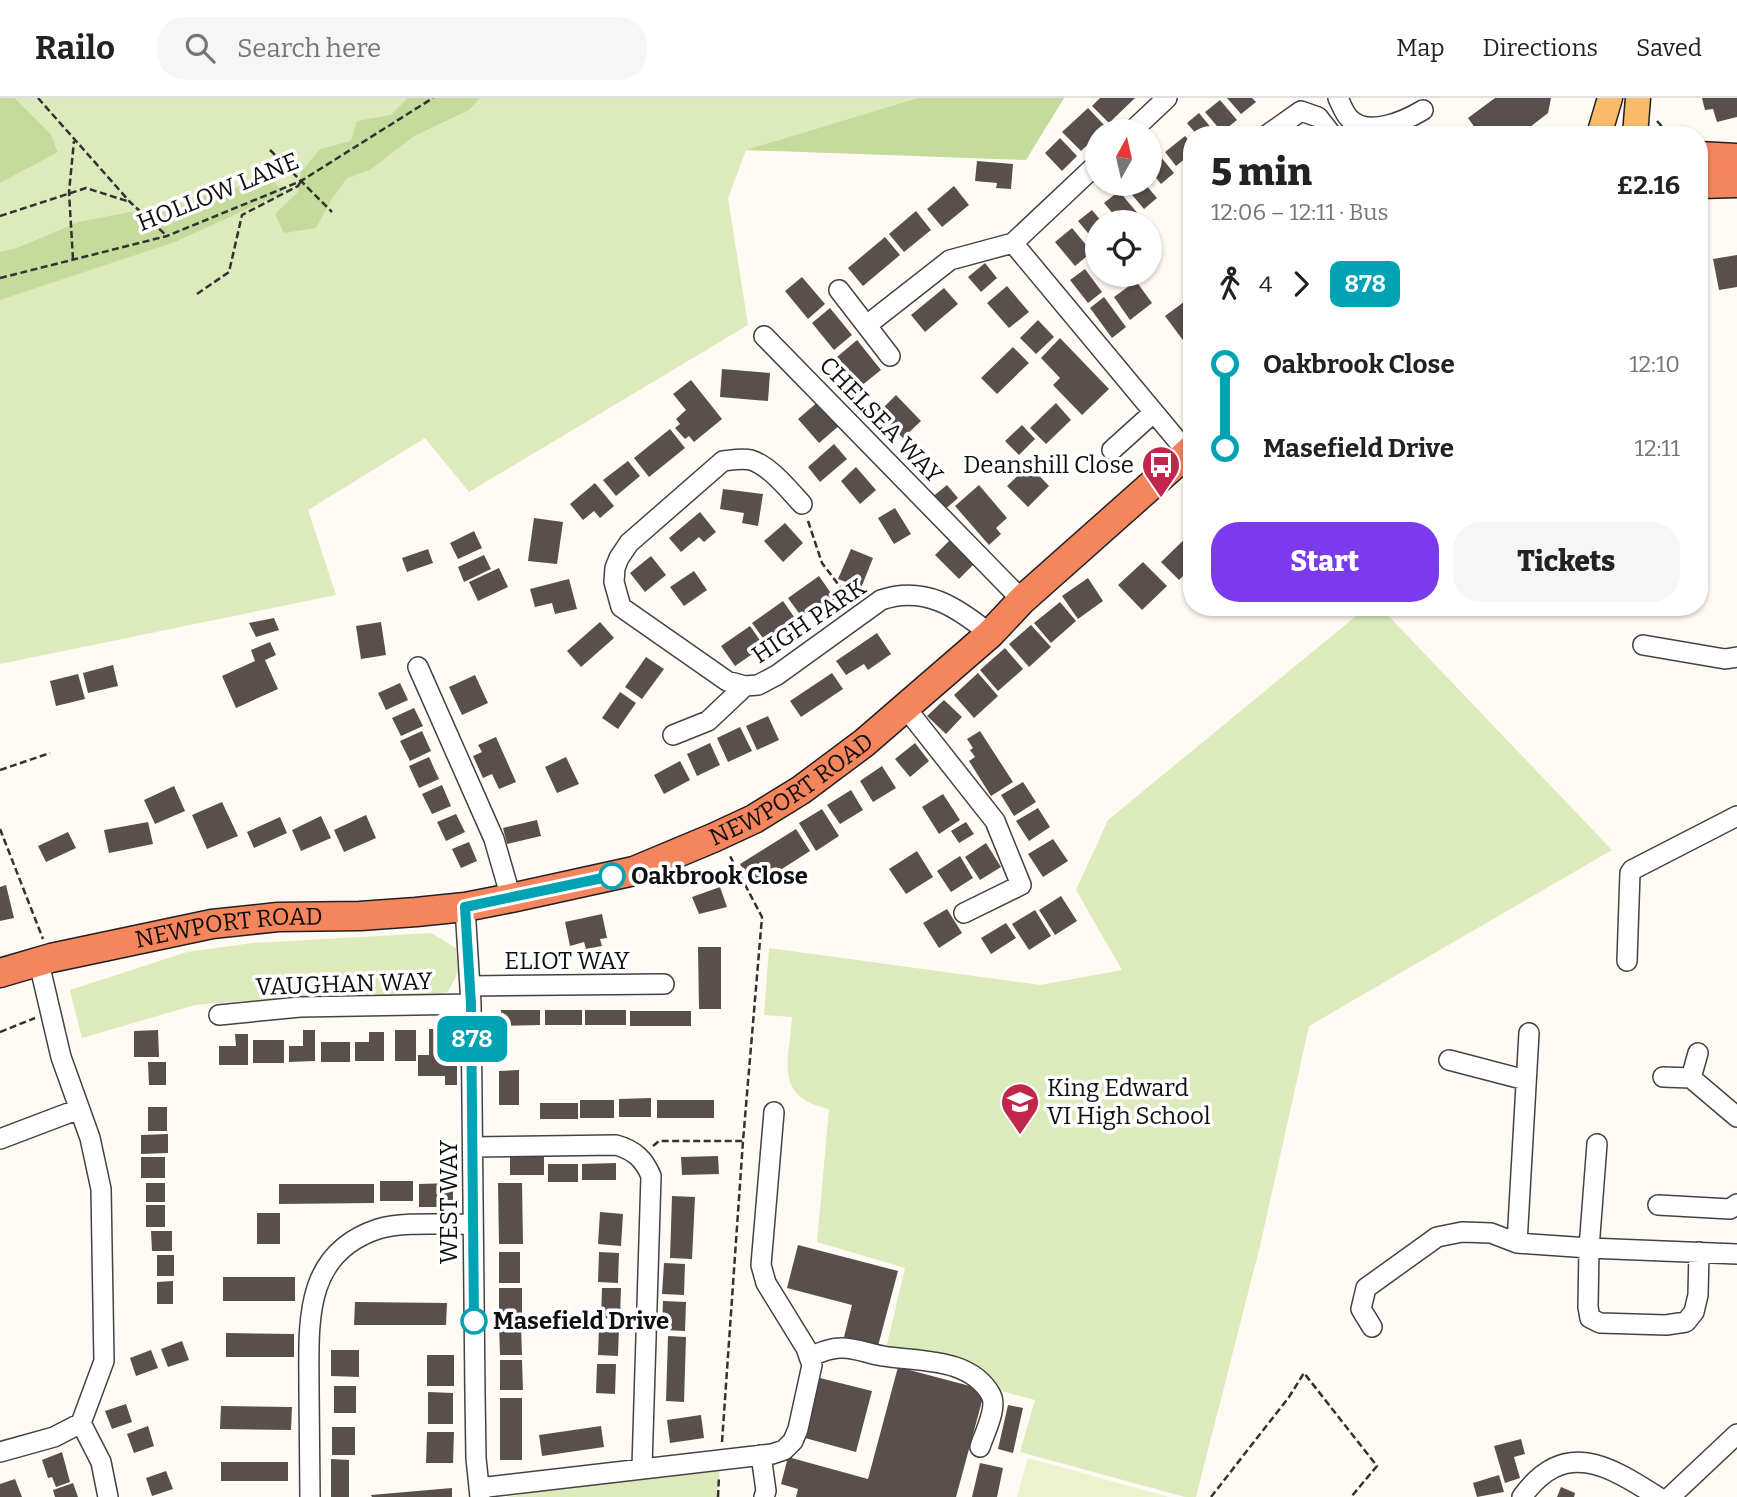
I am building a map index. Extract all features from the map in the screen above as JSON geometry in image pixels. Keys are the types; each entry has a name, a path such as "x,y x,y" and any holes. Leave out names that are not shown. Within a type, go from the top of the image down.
{"highway":[{"path":"1708,156 1737,158"},
{"path":"1708,184 1737,183"},
{"name":"NEWPORT ROAD","path":"0,973 212,924 278,917 360,916 465,907 634,871 754,818 811,782 864,743 990,634 1022,600 1183,455"}],"main road":[{"path":"1602,126 1610,98"},
{"path":"1636,126 1638,98"}],"street":[{"path":"1145,119 1167,98"},
{"path":"1338,98 1349,119 1363,126 1388,126 1406,121 1423,110"},
{"path":"1276,126 1297,105 1318,117 1325,126"},
{"path":"1341,126 1349,119"},
{"path":"867,325 950,260 1013,243 1085,175"},
{"path":"1013,243 1153,413 1183,444"},
{"path":"839,290 890,356"},
{"name":"CHELSEA WAY","path":"764,336 1022,600"},
{"path":"1112,450 1153,413"},
{"name":"HIGH PARK","path":"802,504 779,479 752,460 723,461 629,543 615,568 614,582 621,607 727,681 745,686 758,685 777,675 881,600 909,594 931,598 969,617 990,634"},
{"path":"1643,645 1725,659 1737,657"},
{"path":"418,667 494,839 504,866 511,898"},
{"path":"673,735 708,721 745,686"},
{"path":"905,708 995,821 1021,885 964,913"},
{"path":"1627,961 1632,870 1737,816"},
{"name":"WEST WAY","path":"465,907 471,995 474,1394 479,1493"},
{"path":"0,1452 54,1437 81,1423 104,1361 101,1189 90,1138 61,1058 51,1012 45,961"},
{"name":"ELIOT WAY","path":"471,995 664,985"},
{"name":"VAUGHAN WAY","path":"219,1014 471,995"},
{"path":"1517,1242 1529,1033"},
{"path":"1691,1078 1698,1053"},
{"path":"1449,1060 1526,1080"},
{"path":"1663,1077 1691,1078 1737,1117 1737,1126"},
{"path":"0,1139 79,1109"},
{"path":"479,1493 642,1467 761,1455 784,1450 793,1441 812,1365 766,1283 761,1265 775,1112"},
{"path":"1597,1144 1589,1248 1590,1318 1600,1324 1666,1325 1686,1322 1694,1312 1698,1296 1699,1252"},
{"path":"473,1147 616,1145 627,1148 646,1164 651,1176 642,1467"},
{"path":"1658,1205 1730,1209 1737,1204"},
{"path":"310,1497 309,1328 314,1292 321,1275 330,1262 353,1240 380,1228 473,1224"},
{"path":"1372,1327 1361,1309 1366,1288 1437,1237 1462,1232 1491,1233 1517,1242 1737,1254"},
{"path":"809,1357 825,1350 851,1348 876,1355 949,1365 969,1372 992,1396 993,1406 980,1447"},
{"path":"81,1423 101,1462 108,1497"},
{"path":"1670,1497 1737,1434"},
{"path":"761,1455 766,1491 764,1497"},
{"path":"1522,1497 1547,1469 1564,1463 1584,1462 1605,1467 1658,1497"}],"path":[{"path":"38,98 130,202 167,236"},
{"name":"HOLLOW LANE","path":"0,278 167,236 302,181 433,98"},
{"path":"1658,121 1662,126"},
{"path":"73,260 69,192 74,140"},
{"path":"270,149 332,212"},
{"path":"197,294 229,272 242,215 298,186 302,181"},
{"path":"0,216 86,188 130,202"},
{"path":"802,504 822,563 852,603 881,600"},
{"path":"0,770 50,753"},
{"path":"0,829 45,961"},
{"path":"721,1459 762,917 725,846"},
{"path":"0,1032 51,1012"},
{"path":"639,1156 659,1142 743,1141"},
{"path":"1211,1497 1304,1373 1377,1466 1351,1497"}],"green space":[{"path":"0,98 15,98 51,134 58,152 0,183"},
{"path":"15,98 1064,98 952,155 746,150 728,198 748,325 469,492 425,438 308,510 336,595 0,664 0,278 19,247 0,252 0,183 58,151 51,134"},
{"path":"408,98 480,98 469,110 414,136 370,170 347,178 316,228 284,233 275,214 298,192 301,172 320,149 351,141 357,121 391,115"},
{"path":"918,98 1064,98 1026,160 746,150"},
{"path":"273,179 282,193 175,242 0,300 0,252 79,222 130,212 169,212 198,197"},
{"name":"King Edward VI High School","path":"1356,616 1389,616 1612,850 1309,1026 1260,1246 1196,1497 1185,1497 1020,1452 1035,1400 994,1389 988,1375 886,1348 905,1268 817,1242 829,1109 799,1096 792,1086 788,1063 792,1017 764,1015 769,948 1040,985 1122,970 1076,890 1108,820"},
{"path":"431,933 456,948 458,972 448,992 422,998 244,1001 195,1005 82,1038 70,990 187,952 252,943"},
{"path":"1028,1458 1169,1497 1017,1497"},
{"path":"721,1459 717,1497 506,1497"}],"building":[{"path":"1100,98 1135,98 1113,119 1105,119 1092,106"},
{"path":"1227,98 1252,98 1256,102 1241,114"},
{"path":"1495,98 1551,98 1548,113 1531,126 1474,126 1468,118"},
{"path":"1702,98 1737,98 1737,117 1717,122 1713,109 1705,110"},
{"path":"1220,100 1237,120 1230,126 1217,126 1205,112"},
{"path":"1088,108 1098,119 1085,119 1085,147 1081,151 1062,132"},
{"path":"1199,113 1210,126 1190,126 1187,123"},
{"path":"1060,138 1077,156 1062,171 1045,153"},
{"path":"1183,138 1183,160 1176,166 1165,152"},
{"path":"1162,158 1174,173 1162,183"},
{"path":"977,161 1013,164 1011,189 996,188 997,183 975,181"},
{"path":"954,186 969,205 942,227 927,209"},
{"path":"1113,196 1123,196 1135,210 1110,210 1104,203"},
{"path":"1133,196 1155,196 1157,198 1144,209"},
{"path":"916,211 931,230 904,252 889,234"},
{"path":"1085,216 1085,229 1078,221"},
{"path":"1072,228 1085,244 1085,258 1075,266 1055,242"},
{"path":"885,237 900,255 863,286 848,268"},
{"path":"1737,255 1737,287 1719,290 1713,259"},
{"path":"985,263 997,278 981,292 968,277"},
{"path":"1085,269 1085,287 1098,287 1102,292 1088,303 1070,280"},
{"path":"802,277 825,304 808,319 785,291"},
{"path":"1007,286 1029,312 1009,328 987,303"},
{"path":"1128,287 1140,287 1152,303 1130,320 1114,297"},
{"path":"944,288 958,304 925,332 911,315"},
{"path":"1104,297 1126,327 1112,338 1090,308"},
{"path":"1183,303 1183,340 1165,316"},
{"path":"830,308 852,335 834,350 812,323"},
{"path":"1038,320 1054,337 1036,354 1020,338"},
{"path":"1060,338 1109,389 1082,415 1053,385 1060,378 1041,358"},
{"path":"857,340 881,370 861,386 837,357"},
{"path":"1013,347 1029,363 997,394 981,378"},
{"path":"722,369 770,373 768,401 720,397"},
{"path":"691,380 722,419 694,442 689,436 685,439 675,428 680,424 676,419 686,410 673,394"},
{"path":"896,395 921,421 903,438 878,413"},
{"path":"819,401 840,425 819,443 798,419"},
{"path":"1056,403 1071,420 1046,444 1030,428"},
{"path":"1022,425 1035,439 1019,455 1005,441"},
{"path":"670,429 685,448 649,477 634,458"},
{"path":"834,444 847,459 820,482 808,467"},
{"path":"628,461 640,476 616,496 603,480"},
{"path":"1029,465 1049,486 1028,507 1007,486"},
{"path":"856,467 876,490 860,504 841,481"},
{"path":"595,483 614,506 600,518 594,511 583,520 570,504"},
{"path":"947,485 958,498 942,512 931,498"},
{"path":"979,485 1007,518 996,528 1001,534 989,545 955,506"},
{"path":"723,489 763,494 758,526 742,523 744,513 720,509"},
{"path":"895,508 911,534 894,544 878,518"},
{"path":"700,512 716,532 704,542 699,537 681,552 669,538"},
{"path":"534,518 563,522 557,564 528,561"},
{"path":"785,523 803,543 783,562 764,541"},
{"path":"474,531 482,548 458,559 450,543"},
{"path":"953,537 977,561 959,579 935,555"},
{"path":"1183,541 1183,576 1179,580 1161,562"},
{"path":"428,549 433,563 407,572 402,558"},
{"path":"851,549 873,558 861,588 838,579"},
{"path":"484,555 491,569 464,582 458,567"},
{"path":"651,556 666,575 645,592 630,573"},
{"path":"1143,562 1167,586 1142,610 1118,585"},
{"path":"499,568 508,587 478,601 469,582"},
{"path":"694,571 707,590 684,606 670,587"},
{"path":"819,576 835,599 823,608 820,603 801,616 788,598"},
{"path":"1088,578 1103,601 1078,619 1062,596"},
{"path":"569,579 577,609 555,614 552,603 535,607 530,589"},
{"path":"783,601 799,624 788,632 784,628 765,641 752,623"},
{"path":"1060,602 1076,621 1051,643 1034,623"},
{"path":"274,618 279,630 256,637 249,623"},
{"path":"381,622 386,655 361,659 356,626"},
{"path":"600,622 614,638 581,667 567,651"},
{"path":"1031,625 1051,647 1029,667 1009,644"},
{"path":"750,626 764,646 735,666 721,646"},
{"path":"877,633 891,654 868,670 864,664 846,675 836,661"},
{"path":"270,642 276,655 265,660 278,689 236,708 222,676 255,661 251,650"},
{"path":"1005,648 1023,669 998,691 980,670"},
{"path":"646,657 664,669 642,699 625,687"},
{"path":"113,665 118,686 88,693 83,673"},
{"path":"832,673 843,689 801,717 790,701"},
{"path":"978,673 998,696 974,718 954,695"},
{"path":"78,674 85,699 56,706 50,681"},
{"path":"475,675 488,703 462,715 449,687"},
{"path":"400,683 408,700 386,710 378,693"},
{"path":"620,692 636,703 618,729 602,718"},
{"path":"944,700 962,717 946,734 927,716"},
{"path":"414,708 423,726 401,736 392,718"},
{"path":"768,716 779,740 757,750 746,726"},
{"path":"740,727 752,751 728,762 717,738"},
{"path":"422,731 431,751 410,761 400,741"},
{"path":"980,731 1013,782 991,796 969,761 975,757 967,739"},
{"path":"496,737 516,782 499,789 492,774 483,778 473,756 482,752 478,745"},
{"path":"710,743 720,765 697,776 687,754"},
{"path":"915,743 929,761 910,777 895,759"},
{"path":"429,757 439,779 419,788 409,766"},
{"path":"566,757 579,784 557,793 545,767"},
{"path":"680,761 690,780 664,794 654,775"},
{"path":"882,766 896,788 873,802 860,781"},
{"path":"1023,782 1036,802 1014,816 1001,795"},
{"path":"442,785 451,806 432,814 422,794"},
{"path":"174,786 185,811 155,824 144,800"},
{"path":"851,790 863,810 840,824 827,805"},
{"path":"943,794 960,820 939,834 922,807"},
{"path":"222,802 238,836 207,849 192,815"},
{"path":"1038,808 1050,827 1029,841 1016,821"},
{"path":"822,809 839,836 816,851 799,823"},
{"path":"456,814 465,832 446,841 437,822"},
{"path":"366,815 376,838 344,852 334,830"},
{"path":"321,816 331,838 301,851 292,830"},
{"path":"280,817 287,833 254,848 247,832"},
{"path":"537,820 541,836 507,844 503,828"},
{"path":"148,822 153,844 109,853 104,830"},
{"path":"966,822 974,834 959,843 951,831"},
{"path":"796,829 810,851 754,887 740,864"},
{"path":"68,832 76,848 46,862 38,846"},
{"path":"1053,839 1068,861 1043,877 1028,854"},
{"path":"469,842 477,861 461,868 452,849"},
{"path":"986,843 1001,867 980,880 965,857"},
{"path":"917,851 933,877 906,894 889,869"},
{"path":"960,856 973,878 951,892 937,871"},
{"path":"6,885 14,918 0,921 0,887"},
{"path":"720,887 727,907 699,914 692,897"},
{"path":"1061,896 1077,921 1055,935 1039,910"},
{"path":"947,909 962,933 939,948 923,923"},
{"path":"1035,910 1051,936 1029,950 1012,924"},
{"path":"602,914 607,938 600,939 602,946 586,949 584,942 570,946 565,922"},
{"path":"1006,923 1016,938 991,954 981,938"},
{"path":"698,947 721,947 721,1009 699,1009"},
{"path":"501,1010 540,1010 540,1025 501,1026"},
{"path":"545,1010 582,1010 582,1025 545,1025"},
{"path":"585,1010 626,1010 626,1025 585,1025"},
{"path":"630,1011 691,1011 691,1026 630,1026"},
{"path":"429,1029 451,1029 451,1059 457,1059 457,1085 445,1085 445,1076 418,1076 418,1055 429,1055"},
{"path":"158,1030 159,1057 134,1057 134,1031"},
{"path":"303,1030 315,1030 315,1061 289,1062 289,1046 303,1046"},
{"path":"395,1030 416,1030 416,1061 395,1061"},
{"path":"369,1032 384,1032 384,1061 355,1061 355,1042 369,1042"},
{"path":"235,1034 248,1034 248,1065 219,1065 219,1046 236,1046"},
{"path":"253,1040 284,1040 284,1063 253,1063"},
{"path":"321,1042 350,1042 350,1062 321,1062"},
{"path":"148,1062 166,1062 166,1085 149,1085"},
{"path":"519,1070 519,1105 499,1105 499,1071"},
{"path":"651,1098 651,1117 619,1117 619,1099"},
{"path":"580,1100 614,1100 614,1118 580,1118"},
{"path":"657,1100 714,1100 714,1118 657,1118"},
{"path":"540,1103 578,1103 578,1119 540,1119"},
{"path":"148,1107 167,1107 167,1131 148,1131"},
{"path":"168,1134 168,1153 141,1154 141,1135"},
{"path":"544,1156 544,1175 510,1175 510,1157"},
{"path":"718,1156 719,1174 682,1175 681,1157"},
{"path":"141,1157 165,1157 165,1178 141,1178"},
{"path":"616,1163 616,1180 582,1180 582,1164"},
{"path":"548,1164 578,1164 578,1182 548,1182"},
{"path":"380,1181 413,1181 413,1201 380,1201"},
{"path":"146,1183 165,1183 165,1202 146,1202"},
{"path":"453,1183 453,1207 419,1207 419,1184"},
{"path":"498,1183 522,1183 523,1244 499,1244"},
{"path":"279,1184 374,1184 374,1203 279,1204"},
{"path":"672,1196 695,1197 692,1259 670,1258"},
{"path":"146,1205 165,1205 165,1227 146,1227"},
{"path":"600,1212 623,1214 621,1246 598,1244"},
{"path":"257,1213 280,1213 280,1244 257,1244"},
{"path":"151,1231 172,1231 172,1251 152,1251"},
{"path":"798,1245 898,1271 878,1346 844,1337 852,1305 787,1288"},
{"path":"499,1252 520,1252 520,1283 499,1283"},
{"path":"599,1252 619,1253 618,1283 598,1282"},
{"path":"157,1255 174,1255 174,1276 157,1276"},
{"path":"664,1263 685,1264 684,1295 662,1294"},
{"path":"223,1277 295,1277 295,1301 223,1301"},
{"path":"173,1281 173,1304 157,1304 157,1282"},
{"path":"499,1288 522,1288 522,1319 499,1319"},
{"path":"602,1288 621,1288 620,1319 601,1318"},
{"path":"663,1301 686,1302 685,1331 662,1330"},
{"path":"355,1302 447,1303 446,1325 354,1325"},
{"path":"499,1325 521,1325 522,1355 500,1355"},
{"path":"599,1326 619,1327 618,1356 598,1355"},
{"path":"226,1333 294,1334 294,1357 226,1357"},
{"path":"668,1336 686,1337 684,1402 666,1401"},
{"path":"182,1341 189,1360 168,1367 161,1349"},
{"path":"151,1350 158,1368 136,1376 130,1358"},
{"path":"331,1350 359,1350 359,1377 331,1376"},
{"path":"427,1355 454,1355 454,1386 427,1386"},
{"path":"500,1360 522,1360 523,1390 500,1390"},
{"path":"597,1364 616,1364 615,1394 596,1393"},
{"path":"898,1367 985,1390 956,1497 796,1497 798,1489 781,1484 788,1457 868,1479"},
{"path":"820,1378 872,1391 856,1452 805,1438"},
{"path":"334,1386 356,1386 356,1413 334,1413"},
{"path":"428,1392 453,1393 453,1424 428,1424"},
{"path":"500,1398 522,1398 522,1460 500,1460"},
{"path":"126,1404 132,1422 112,1429 105,1411"},
{"path":"1008,1405 1023,1408 1013,1453 998,1449"},
{"path":"221,1406 292,1407 291,1430 220,1429"},
{"path":"701,1415 704,1438 670,1443 667,1420"},
{"path":"148,1426 154,1446 134,1453 127,1434"},
{"path":"601,1426 604,1447 542,1456 539,1435"},
{"path":"332,1427 355,1427 355,1455 332,1455"},
{"path":"427,1432 454,1432 453,1463 426,1463"},
{"path":"1521,1439 1525,1454 1514,1457 1520,1478 1505,1483 1494,1446"},
{"path":"62,1452 70,1482 56,1487 52,1477 48,1478 42,1460"},
{"path":"331,1459 349,1460 349,1497 331,1497"},
{"path":"221,1462 288,1462 288,1481 221,1481"},
{"path":"980,1463 1003,1468 997,1497 972,1497"},
{"path":"166,1471 173,1489 152,1496 146,1478"},
{"path":"1499,1475 1504,1492 1477,1497 1473,1483"},
{"path":"15,1479 22,1497 0,1497 0,1484"},
{"path":"73,1483 78,1497 55,1497 53,1490"},
{"path":"1561,1487 1575,1493 1574,1497 1557,1497"},
{"path":"452,1488 452,1497 371,1495"}],"bus line":[{"name":"878","path":"474,1321 471,1004 465,907 612,876"}],"place":[{"name":"Deanshill Close","path":"1161,499"},
{"name":"Oakbrook Close","path":"612,876"},
{"name":"King Edward VI High School","path":"1020,1136"},
{"name":"Masefield Drive","path":"474,1321"}]}
